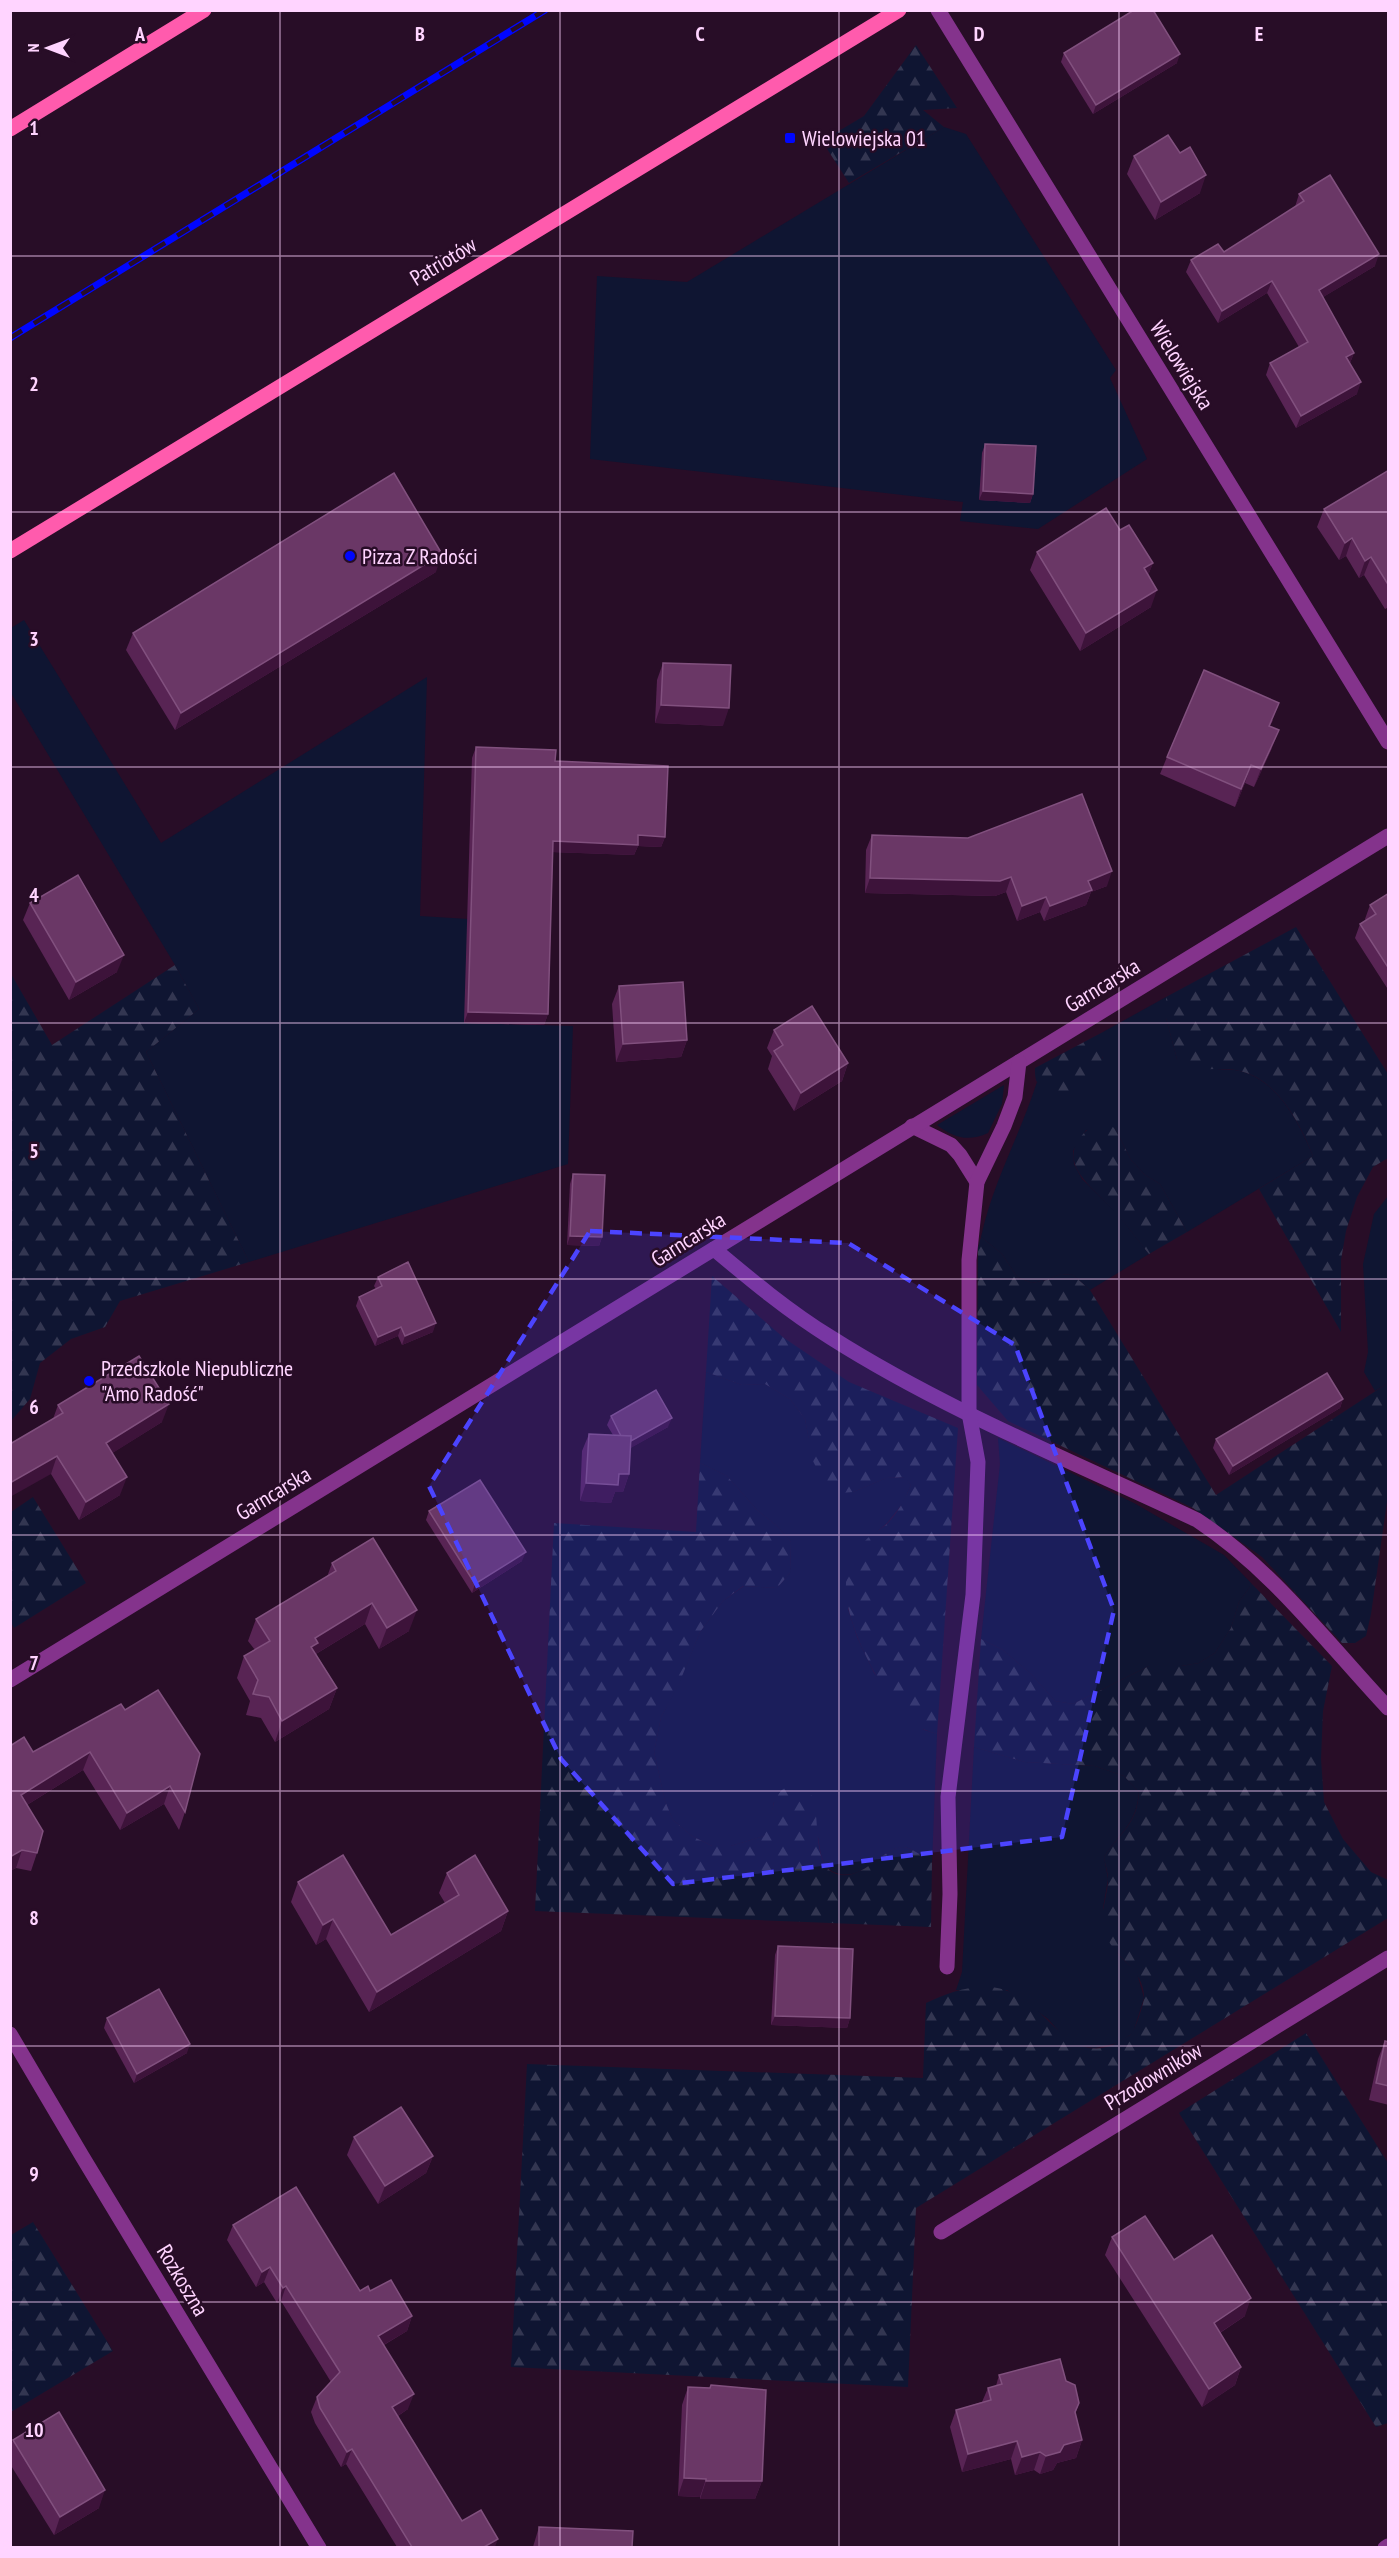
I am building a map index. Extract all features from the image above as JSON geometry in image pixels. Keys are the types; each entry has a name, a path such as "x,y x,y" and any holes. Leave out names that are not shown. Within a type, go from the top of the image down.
{"main road":[{"path":"10,129 204,10"},
{"name":"Patriotów","path":"10,551 898,10"}],"street":[{"name":"Wielowiejska","path":"939,10 1389,742"},
{"name":"Garncarska","path":"10,1680 1389,836"},
{"path":"947,1967 950,1894 948,1797 973,1595 978,1462 969,1413 969,1260 977,1182 1015,1097 1019,1062"},
{"path":"912,1126 951,1145 977,1182"},
{"path":"714,1249 777,1301 830,1338 948,1405 1197,1520 1230,1542 1307,1616 1353,1671 1389,1708"},
{"name":"Przodowników","path":"941,2232 1389,1958"},
{"name":"Rozkoszna","path":"10,2034 81,2156 319,2547"}],"highlighted area":[{"path":"590,1231 848,1243 1015,1345 1114,1610 1062,1837 673,1884 561,1759 429,1486"}],"green space":[{"path":"916,45 957,108 923,110 944,127 849,183 822,141 864,116"},
{"path":"944,127 966,134 1116,370 1110,378 1147,459 1038,529 960,521 963,502 590,459 597,276 687,282"},
{"path":"24,620 161,843 427,677 420,916 468,919 465,1023 573,1026 568,1164 249,1262 146,1052 199,1009 175,965 11,693 11,628"},
{"path":"1296,927 1388,1074 1388,1158 1373,1167 1357,1197 1346,1231 1341,1260 1341,1332 1259,1189 1313,1156 1294,1117 1276,1093 1253,1076 1234,1070 1193,1068 1177,1059 1166,1018 1166,997"},
{"path":"175,965 199,1009 146,1052 249,1262 120,1301 105,1327 71,1339 40,1363 30,1399 11,1421 11,974 52,1045"},
{"path":"1166,997 1166,1018 1177,1059 1217,1069 1240,1071 1266,1084 1277,1094 1294,1117 1313,1156 1187,1232 1160,1184 1145,1175 1131,1160 1115,1128 1086,1130 1073,1151 1074,1164 1082,1179 1118,1214 1149,1254 1090,1290 1073,1275 1061,1274 1032,1283 1017,1277 1002,1254 981,1237 992,1197 1037,1082 1048,1093 1103,1058 1103,1032"},
{"path":"1103,1032 1103,1057 1091,1077 1082,1085 1062,1095 1053,1095 1044,1091 1036,1081 1035,1068"},
{"path":"1004,1085 1002,1104 988,1133 968,1138 961,1137 937,1125"},
{"path":"1098,1121 1115,1128 1131,1160 1145,1175 1160,1184 1187,1232 1149,1254 1078,1170 1074,1159 1075,1147 1083,1135"},
{"path":"1388,1196 1388,1383 1375,1391 1364,1372 1368,1352 1363,1264 1374,1214"},
{"path":"981,1237 1002,1254 1017,1277 1032,1283 1061,1274 1073,1275 1090,1290 1216,1495 1388,1383 1388,1495 1366,1636 1355,1643 1342,1643 1262,1557 1193,1508 1008,1421 977,1385 978,1248"},
{"path":"712,1276 784,1338 849,1382 958,1428 937,1734 909,1720 886,1691 854,1627 846,1586 849,1570 863,1544 895,1515 911,1485 905,1477 886,1478 853,1492 840,1493 823,1481 813,1461 805,1419 790,1399 765,1384 742,1385 706,1372"},
{"path":"706,1372 742,1385 765,1384 790,1399 805,1419 809,1439 853,1492 886,1478 906,1477 911,1485 903,1503 887,1523 866,1541 848,1609 857,1637 874,1673 924,1730 937,1734 932,1863 907,1847 903,1847 888,1852 858,1872 840,1874 834,1872 825,1865 818,1837 774,1802 769,1827 764,1836 731,1846 712,1846 692,1836 673,1820 665,1801 654,1752 661,1717 678,1685 700,1632 723,1601 744,1586 777,1588 790,1573 791,1542 777,1526 757,1510 727,1476 700,1463"},
{"path":"998,1438 1134,1503 1224,1555 1252,1584 1239,1602 1231,1628 1215,1653 1199,1663 1181,1666 1149,1666 1073,1704 1055,1701 1032,1675 1003,1650 981,1639 1000,1464"},
{"path":"700,1463 727,1476 757,1510 777,1526 791,1542 790,1573 777,1588 743,1586 723,1601 700,1632 678,1686 661,1717 654,1752 665,1801 673,1820 692,1836 712,1846 731,1846 764,1836 779,1793 785,1788 805,1786 814,1802 822,1859 832,1872 843,1875 853,1874 900,1847 911,1849 932,1863 931,1927 535,1911 554,1523 696,1532"},
{"path":"33,1497 86,1583 14,1628 10,1621 11,1512"},
{"path":"1252,1584 1332,1666 1323,1711 1321,1759 1324,1802 1343,1839 1371,1872 1388,1880 1388,1918 916,2208 908,2387 511,2367 527,2064 923,2078 926,2003 974,1987 1005,1990 1020,1997 1061,2033 1090,2048 1106,2047 1131,2034 1143,2005 1143,1988 1134,1971 1115,1950 1105,1933 1103,1913 1108,1874 1104,1857 1132,1820 1139,1792 1124,1776 1095,1766 1025,1762 974,1747 981,1639 1003,1650 1032,1675 1055,1701 1073,1704 1149,1666 1181,1666 1199,1663 1215,1653 1231,1628 1239,1602"},
{"path":"974,1747 1025,1762 1095,1766 1124,1776 1139,1792 1131,1820 1104,1857 1108,1879 1103,1908 1118,1954 1137,1973 1144,1998 1133,2033 1118,2043 1095,2048 1080,2046 1063,2036 1048,2019 1007,1990 956,1990 962,1972"},
{"path":"1306,2033 1388,2163 1388,2423 1376,2427 1179,2113"},
{"path":"33,2222 113,2351 11,2412 11,2235"}],"building":[{"path":"1134,10 1153,10 1180,54 1096,105 1064,53"},
{"path":"1168,135 1180,153 1190,147 1206,175 1161,202 1134,156"},
{"path":"1330,175 1379,254 1319,290 1354,353 1346,357 1361,382 1301,416 1270,363 1308,342 1272,281 1222,311 1191,260 1218,244 1224,252 1304,201 1299,194"},
{"path":"985,444 1036,446 1033,494 983,491"},
{"path":"1389,470 1389,586 1371,557 1365,561 1352,538 1345,543 1324,509"},
{"path":"394,473 442,554 181,713 133,633"},
{"path":"1106,508 1120,530 1129,525 1153,563 1144,568 1157,590 1086,633 1037,552"},
{"path":"663,663 731,665 729,708 661,705"},
{"path":"1204,670 1279,703 1269,726 1279,730 1261,769 1251,765 1241,789 1167,757"},
{"path":"476,747 556,750 555,761 668,766 665,837 638,835 638,845 553,841 548,1014 468,1012"},
{"path":"1082,794 1112,871 1088,881 1092,890 1050,906 1046,897 1022,906 1011,877 1000,881 870,878 872,835 968,838"},
{"path":"78,875 124,955 76,982 30,903"},
{"path":"1389,893 1389,969 1360,924 1376,914 1370,905"},
{"path":"683,982 687,1040 623,1044 619,986"},
{"path":"812,1006 848,1063 801,1093 774,1051 783,1045 774,1030"},
{"path":"573,1174 605,1175 602,1237 570,1236"},
{"path":"408,1262 436,1323 405,1336 401,1327 378,1337 359,1297 382,1286 378,1277"},
{"path":"139,1356 169,1404 106,1443 127,1477 86,1502 57,1456 10,1483 10,1444 63,1413 58,1405"},
{"path":"1327,1373 1343,1399 1233,1466 1216,1439"},
{"path":"656,1390 672,1418 631,1441 631,1436 621,1436 611,1416"},
{"path":"589,1434 631,1436 629,1474 619,1474 618,1485 586,1483"},
{"path":"480,1480 526,1552 475,1584 429,1511"},
{"path":"373,1538 417,1610 387,1628 372,1603 315,1638 318,1643 311,1647 337,1688 282,1721 269,1697 253,1694 258,1680 244,1656 270,1641 256,1619 336,1571 332,1563"},
{"path":"158,1690 200,1754 185,1812 170,1786 127,1813 90,1752 21,1795 43,1831 37,1853 22,1850 10,1857 10,1746 24,1737 33,1752 121,1704 125,1710"},
{"path":"343,1855 391,1935 459,1895 447,1873 475,1855 508,1911 377,1992 333,1919 323,1925 298,1882"},
{"path":"778,1946 853,1949 850,2018 775,2016"},
{"path":"159,1989 190,2044 137,2074 107,2018"},
{"path":"1385,2041 1389,2042 1389,2086 1376,2083"},
{"path":"401,2107 433,2156 385,2186 354,2137"},
{"path":"296,2187 360,2291 368,2286 370,2291 391,2280 412,2316 378,2336 414,2394 392,2407 462,2521 481,2510 498,2539 484,2547 412,2547 352,2449 347,2452 320,2408 317,2397 340,2372 286,2286 283,2288 270,2267 262,2272 233,2225"},
{"path":"1145,2216 1174,2260 1212,2235 1251,2298 1214,2323 1241,2367 1209,2389 1112,2237"},
{"path":"1060,2359 1066,2381 1075,2385 1079,2403 1075,2412 1082,2440 1064,2445 1060,2452 1046,2456 1040,2452 1022,2457 1017,2441 968,2454 956,2410 991,2400 988,2388 1002,2384 999,2375"},
{"path":"711,2385 766,2390 762,2481 706,2481 706,2479 684,2478 688,2387 710,2388"},
{"path":"59,2412 105,2490 60,2517 13,2440"},
{"path":"539,2527 633,2531 632,2547 539,2547"}],"railway":[{"path":"10,338 545,10"}],"place":[{"name":"Wielowiejska 01","path":"790,138"},
{"name":"Pizza Z Radości","path":"350,556"},
{"name":"Przedszkole Niepubliczne \"Amo Radość\"","path":"89,1381"}]}
